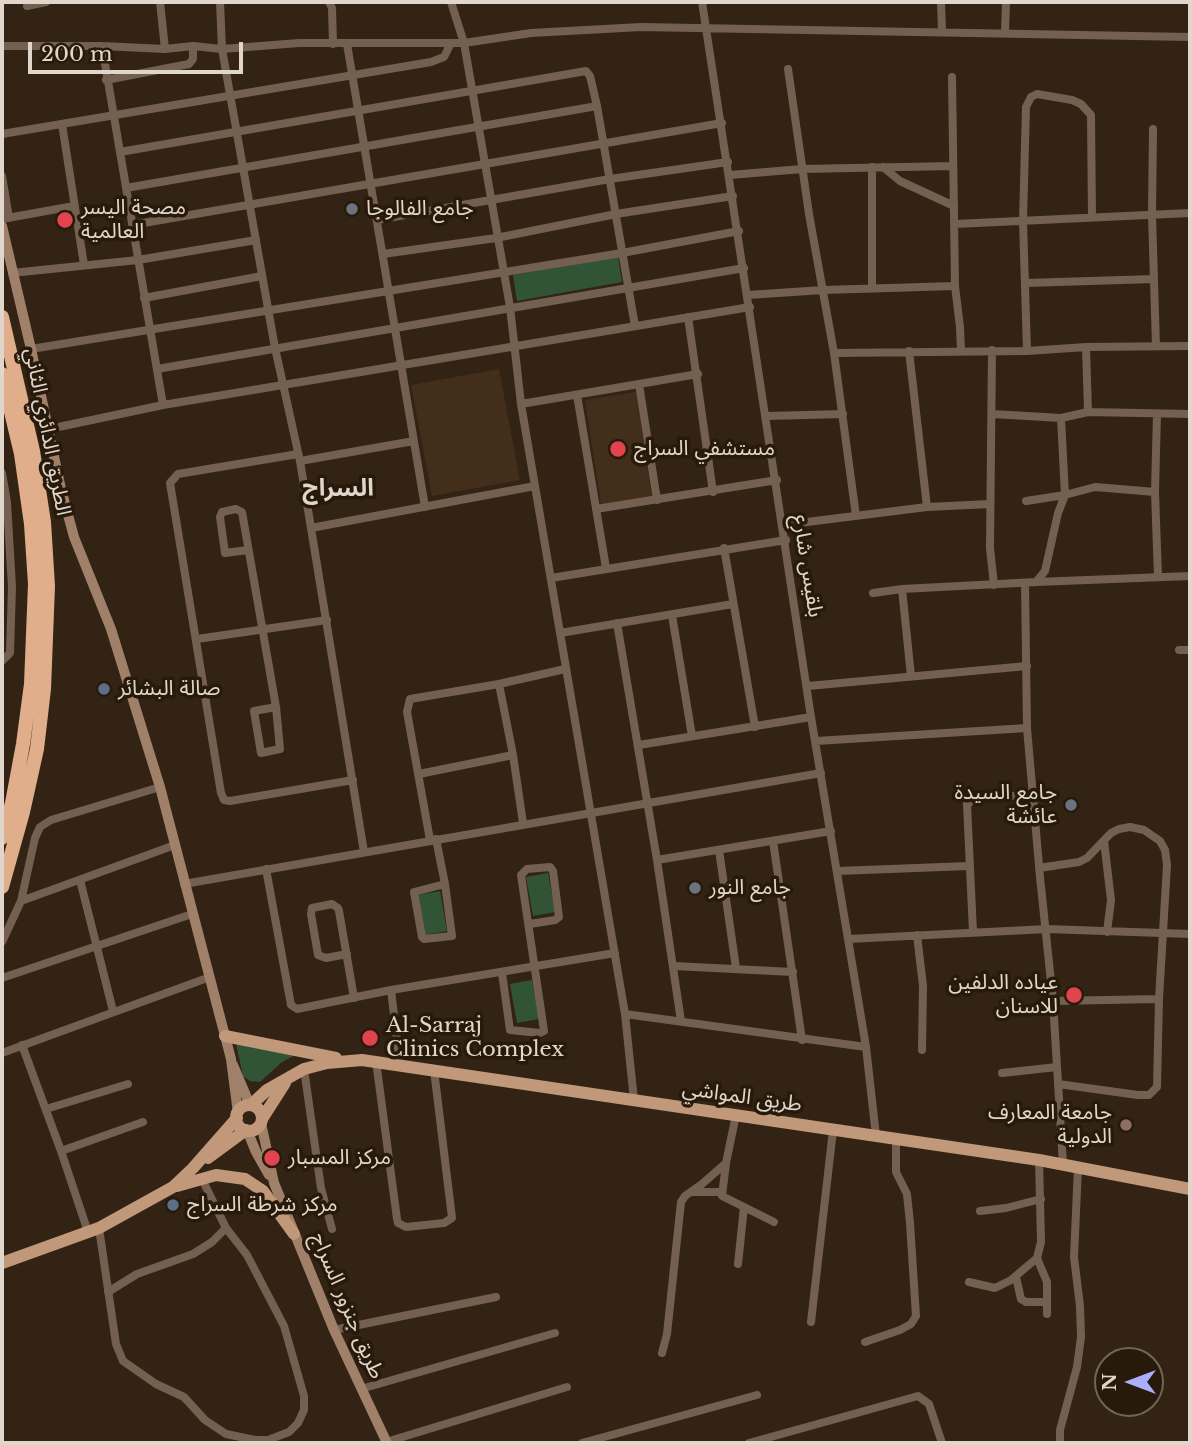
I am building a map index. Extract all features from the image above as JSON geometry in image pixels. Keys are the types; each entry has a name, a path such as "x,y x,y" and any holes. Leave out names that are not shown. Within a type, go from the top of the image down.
{"highway":[{"name":"الطريق الدائري الثاني","path":"2,317 33,451 44,522 48,597 44,689 37,749 2,887"},
{"name":"الطريق الدائري الثاني","path":"2,374 21,454 31,524 35,584 31,684 16,780 2,838"}],"main road":[{"path":"225,1035 347,1060"},
{"name":"طريق المواشي","path":"250,1105 267,1090 304,1069 347,1060 376,1061 1038,1160 1190,1189"},
{"name":"طريق المواشي","path":"261,1121 290,1077"},
{"path":"2,1263 94,1230 197,1173 247,1130 257,1128 261,1121 259,1110 250,1105 241,1108 197,1173"},
{"path":"237,1115 238,1124 247,1130"},
{"path":"197,1173 226,1175 251,1182 264,1191 294,1234"}],"street":[{"path":"27,6 46,2"},
{"path":"160,2 165,49"},
{"path":"220,2 222,49 275,348 299,457 364,852"},
{"path":"329,2 332,8 333,44"},
{"path":"451,2 464,43 510,307 521,404 625,1014 634,1100"},
{"name":"بلقيس شارع","path":"702,2 777,480 811,717 866,1047 876,1136"},
{"path":"941,2 942,31"},
{"path":"1004,33 1006,2"},
{"path":"2,46 165,49 193,46 222,49 299,43 464,43 531,33 641,27 1190,37"},
{"path":"2,134 435,61 446,55 451,43"},
{"path":"347,44 425,508"},
{"path":"102,46 163,405"},
{"path":"106,80 189,64 193,60 193,46"},
{"path":"788,69 802,169 834,353 856,516"},
{"path":"120,152 473,92 582,70 588,72 597,106 635,326"},
{"path":"952,77 955,286 960,316 961,351"},
{"path":"1027,351 1023,220 1026,107 1031,97 1037,94 1072,100 1081,104 1090,115 1092,217"},
{"path":"127,188 597,106"},
{"path":"132,225 722,123"},
{"path":"62,124 84,265"},
{"path":"1153,129 1152,215 1156,345"},
{"path":"377,220 610,179 728,162"},
{"path":"730,175 802,169 953,166"},
{"path":"872,167 872,288"},
{"path":"882,167 900,181 954,206"},
{"path":"2,176 4,221 12,273 61,489 74,537 111,629 160,787 231,1059 237,1115"},
{"path":"383,254 496,238 616,214 733,196"},
{"path":"4,221 74,206"},
{"path":"955,224 1190,214"},
{"path":"31,349 622,253 739,231"},
{"path":"12,273 138,260 256,240"},
{"path":"157,369 744,268"},
{"path":"144,298 262,276"},
{"path":"1025,283 1154,279"},
{"path":"748,295 955,286"},
{"path":"49,429 163,405 750,307"},
{"path":"688,317 713,492"},
{"path":"834,353 1190,346"},
{"path":"1086,347 1088,412"},
{"path":"992,350 989,548 994,585"},
{"path":"909,351 926,507"},
{"path":"521,404 698,374"},
{"path":"639,384 657,500"},
{"path":"576,395 606,568"},
{"path":"992,414 1061,418 1088,412 1190,414"},
{"path":"767,416 843,414"},
{"path":"1157,414 1155,492 1158,577"},
{"path":"1035,582 1045,571 1058,513 1065,495 1061,418"},
{"path":"353,780 240,800 223,800 170,486 171,479 177,474 414,441"},
{"path":"2,472 7,502 6,566 10,653 2,661"},
{"path":"596,509 777,480"},
{"path":"311,528 535,486"},
{"path":"1026,501 1095,487 1155,492"},
{"path":"783,525 926,507 989,504"},
{"path":"248,550 225,553 220,519 222,512 236,509 242,512 276,707 280,749 261,753 254,711 276,707"},
{"path":"551,578 786,540"},
{"path":"724,548 754,727"},
{"path":"873,593 902,589 1190,576"},
{"path":"1025,583 1027,728 1054,1002 1063,1164"},
{"path":"902,589 911,676"},
{"path":"560,632 733,604"},
{"path":"671,615 692,736"},
{"path":"197,639 327,620"},
{"path":"617,623 639,745 681,1021"},
{"path":"1179,650 1190,650"},
{"path":"808,686 1027,666"},
{"path":"445,884 414,892 424,939 452,936 445,884 433,840 407,712 410,699 499,684 565,669"},
{"path":"499,684 523,823"},
{"path":"639,745 811,717"},
{"path":"816,741 1027,728"},
{"path":"419,774 513,755"},
{"path":"184,884 821,773"},
{"path":"2,942 21,901 35,838 44,823 160,787"},
{"path":"974,932 966,807 969,801 977,798 1033,795"},
{"path":"1039,868 1079,862 1119,829 1130,827 1144,830 1160,841 1166,850 1157,1087 1149,1095 1138,1096 1058,1084"},
{"path":"657,860 831,831"},
{"path":"773,841 802,1040"},
{"path":"1104,841 1111,900 1107,932"},
{"path":"21,901 175,845"},
{"path":"719,850 736,968"},
{"path":"837,871 969,866"},
{"path":"502,973 510,1030 540,1032 545,1028 522,872 550,867 553,871 559,917 530,924"},
{"path":"266,869 293,1009 615,953"},
{"path":"80,880 113,1011"},
{"path":"347,954 326,958 318,955 311,914 313,908 332,904 338,908 347,954 354,998"},
{"path":"2,978 192,914"},
{"path":"849,939 1047,929 1190,934"},
{"path":"917,935 923,986 922,1050"},
{"path":"674,966 793,972"},
{"path":"2,1053 210,976"},
{"path":"391,990 400,1065"},
{"path":"1054,1002 1159,999"},
{"path":"625,1014 866,1047"},
{"path":"22,1045 61,1151 94,1230 119,1354 131,1368 184,1397 205,1420 226,1434 268,1440 289,1432 299,1423 304,1410 304,1396 284,1326 247,1255 226,1228 197,1173"},
{"path":"231,1059 250,1105"},
{"path":"376,1061 397,1219 398,1223 406,1227 444,1223 452,1218 434,1070"},
{"path":"1002,1073 1057,1067"},
{"path":"304,1069 321,1188 332,1229"},
{"path":"46,1109 128,1084"},
{"path":"736,1115 722,1192 725,1198 774,1222"},
{"name":"طريق جنزور السراج","path":"261,1121 274,1183"},
{"path":"61,1151 142,1122"},
{"path":"811,1322 833,1129"},
{"name":"طريق جنزور السراج","path":"247,1130 274,1183 334,1330 387,1443"},
{"path":"865,1342 900,1330 911,1324 916,1316 907,1194 896,1172 896,1139"},
{"path":"969,1282 995,1288 1016,1277 1037,1258 1041,1242 1038,1160"},
{"path":"662,1353 667,1334 679,1216 685,1195 726,1163"},
{"path":"1059,1443 1077,1367 1081,1337 1074,1257 1078,1167"},
{"path":"691,1191 722,1192"},
{"path":"980,1210 1006,1208 1041,1199"},
{"path":"738,1264 744,1207"},
{"path":"108,1292 138,1274 193,1254 212,1242 226,1228"},
{"path":"1037,1258 1047,1282 1047,1314"},
{"path":"1016,1277 1021,1299 1026,1302 1047,1302"},
{"path":"334,1330 496,1297"},
{"path":"361,1390 555,1333"},
{"path":"387,1443 567,1387"},
{"path":"582,1443 598,1441 757,1395"},
{"path":"748,1443 918,1396 929,1404 942,1443"}],"shaded area":[{"path":"499,369 520,480 432,496 411,385"},
{"name":"مستشفي السراج","path":"636,392 652,497 601,505 585,400"}],"green space":[{"path":"618,257 622,282 517,301 513,275"},
{"path":"548,873 555,912 533,916 526,877"},
{"path":"440,891 447,931 425,935 418,895"},
{"path":"532,980 539,1019 517,1023 510,984"},
{"path":"235,1039 301,1052 282,1062 260,1082 250,1081 243,1076"}],"place":[{"name":"جامع الفالوجا","path":"352,209"},
{"name":"مصحة اليسر العالمية","path":"65,220"},
{"name":"مستشفي السراج","path":"618,449"},
{"name":"صالة البشائر","path":"104,689"},
{"name":"جامع السيدة عائشة","path":"1071,805"},
{"name":"جامع النور","path":"695,888"},
{"name":"عياده الدلفين للاسنان","path":"1074,995"},
{"name":"Al-Sarraj Clinics Complex","path":"370,1038"},
{"name":"جامعة المعارف الدولية","path":"1126,1125"},
{"name":"مركز المسبار","path":"272,1158"},
{"name":"مركز شرطة السراج","path":"173,1205"}],"district":[{"name":"السراج","path":"338,489"}]}
